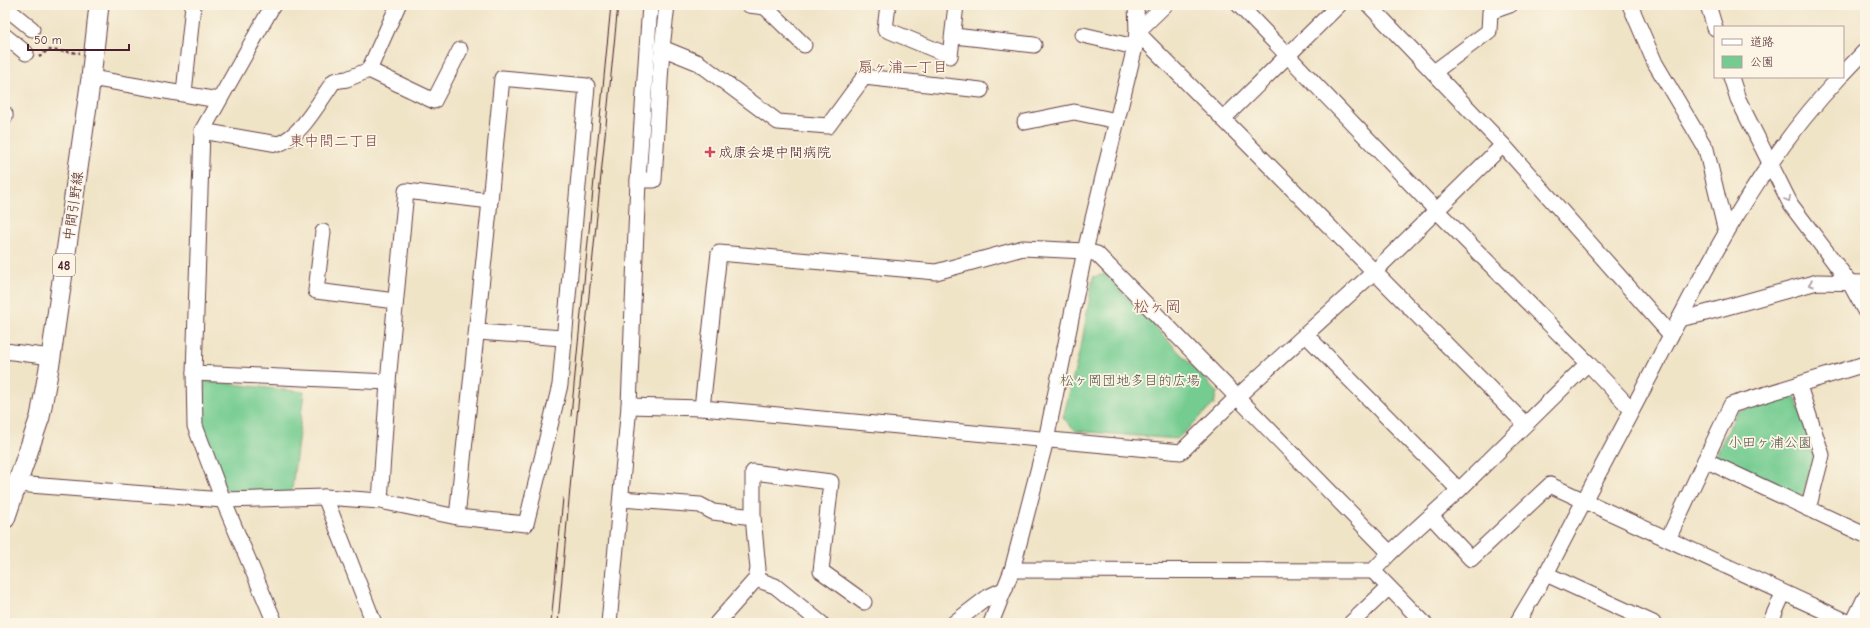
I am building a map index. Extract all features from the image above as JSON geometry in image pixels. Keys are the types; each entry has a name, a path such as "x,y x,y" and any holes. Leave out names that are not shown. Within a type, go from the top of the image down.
{"main road":[{"name":"中間引野線","path":"5,519 40,417 51,357 91,78 99,5"}],"street":[{"path":"184,93 193,5"},
{"path":"273,5 218,100 202,131 194,373 195,426 223,500 275,623"},
{"path":"202,131 278,144 286,142 295,135 334,81 347,79 369,70 398,5"},
{"path":"609,623 629,406 638,180 650,5"},
{"path":"638,180 654,180 662,48 667,5"},
{"path":"749,5 765,7 804,45"},
{"path":"888,5 885,29 950,56 954,36 956,5"},
{"path":"991,623 1012,570 1046,440 1085,250 1136,39 1136,5"},
{"path":"1136,39 1165,5"},
{"path":"1239,5 1436,210 1588,363 1632,410"},
{"path":"1223,119 1338,5"},
{"path":"1369,5 1503,145 1671,335"},
{"path":"1434,72 1489,31 1490,12 1510,5"},
{"path":"1630,5 1655,63 1706,149 1726,232"},
{"path":"1708,5 1714,26"},
{"path":"5,7 32,30"},
{"path":"1083,35 1136,39 1223,119 1525,424"},
{"path":"5,36 26,53"},
{"path":"954,36 1034,45"},
{"path":"662,48 699,63 778,122 828,126 864,77 981,90"},
{"path":"369,70 434,101 460,50"},
{"path":"1844,73 1865,51"},
{"path":"91,78 218,100"},
{"path":"18,484 223,500 325,497 380,500 457,517 526,524 560,385 586,86 502,78 478,332 457,517"},
{"path":"1731,78 1738,99 1791,205 1850,283 1865,311"},
{"path":"1517,623 1546,574 1583,500 1726,232 1803,118 1839,78"},
{"path":"1025,122 1074,112 1117,120"},
{"path":"629,406 702,408 1181,452 1237,397 1307,336 1503,145"},
{"path":"380,500 388,382 406,191 490,201"},
{"path":"323,232 316,290 396,302"},
{"path":"702,408 719,253 936,272 1023,248 1085,250 1097,254 1390,553"},
{"path":"1679,319 1712,312 1817,282 1865,283"},
{"path":"478,332 563,338"},
{"path":"1307,336 1459,490"},
{"path":"5,351 51,357"},
{"path":"1012,570 1373,571 1390,553 1459,490 1588,363"},
{"path":"1668,539 1731,405 1799,386 1865,364"},
{"path":"194,373 388,382"},
{"path":"1799,386 1822,455 1808,509"},
{"path":"1705,460 1865,535"},
{"path":"717,623 756,579 758,569 753,518 753,472 831,482 821,571 864,602"},
{"path":"1431,516 1471,559 1550,485 1783,594 1850,623"},
{"path":"325,497 374,623"},
{"path":"621,499 700,505 714,512 753,518"},
{"path":"1373,571 1424,623"},
{"path":"1546,574 1653,623"},
{"path":"756,579 775,586 821,623"},
{"path":"1351,623 1388,588"},
{"path":"954,623 988,597 1005,589"},
{"path":"1770,623 1783,594"},
{"path":"1853,623 1865,598"}],"path":[{"path":"26,53 38,58 48,50 82,53"}],"green space":[{"name":"松ヶ岡団地多目的広場","path":"1105,274 1217,392 1214,404 1177,439 1076,431 1063,418 1082,342 1093,277"},
{"path":"205,381 304,392 291,497 225,489 200,427"},
{"name":"小田ヶ浦公園","path":"1795,396 1814,455 1802,498 1715,457 1737,412"}],"tram line":[{"path":"571,416 611,5"},
{"path":"558,623 572,466 618,5"},
{"path":"551,623 563,498"}],"place":[{"name":"成康会堤中間病院","path":"710,152"}],"district":[{"name":"扇ヶ浦一丁目","path":"903,67"},
{"name":"東中間二丁目","path":"334,141"},
{"name":"松ヶ岡","path":"1157,306"}]}
